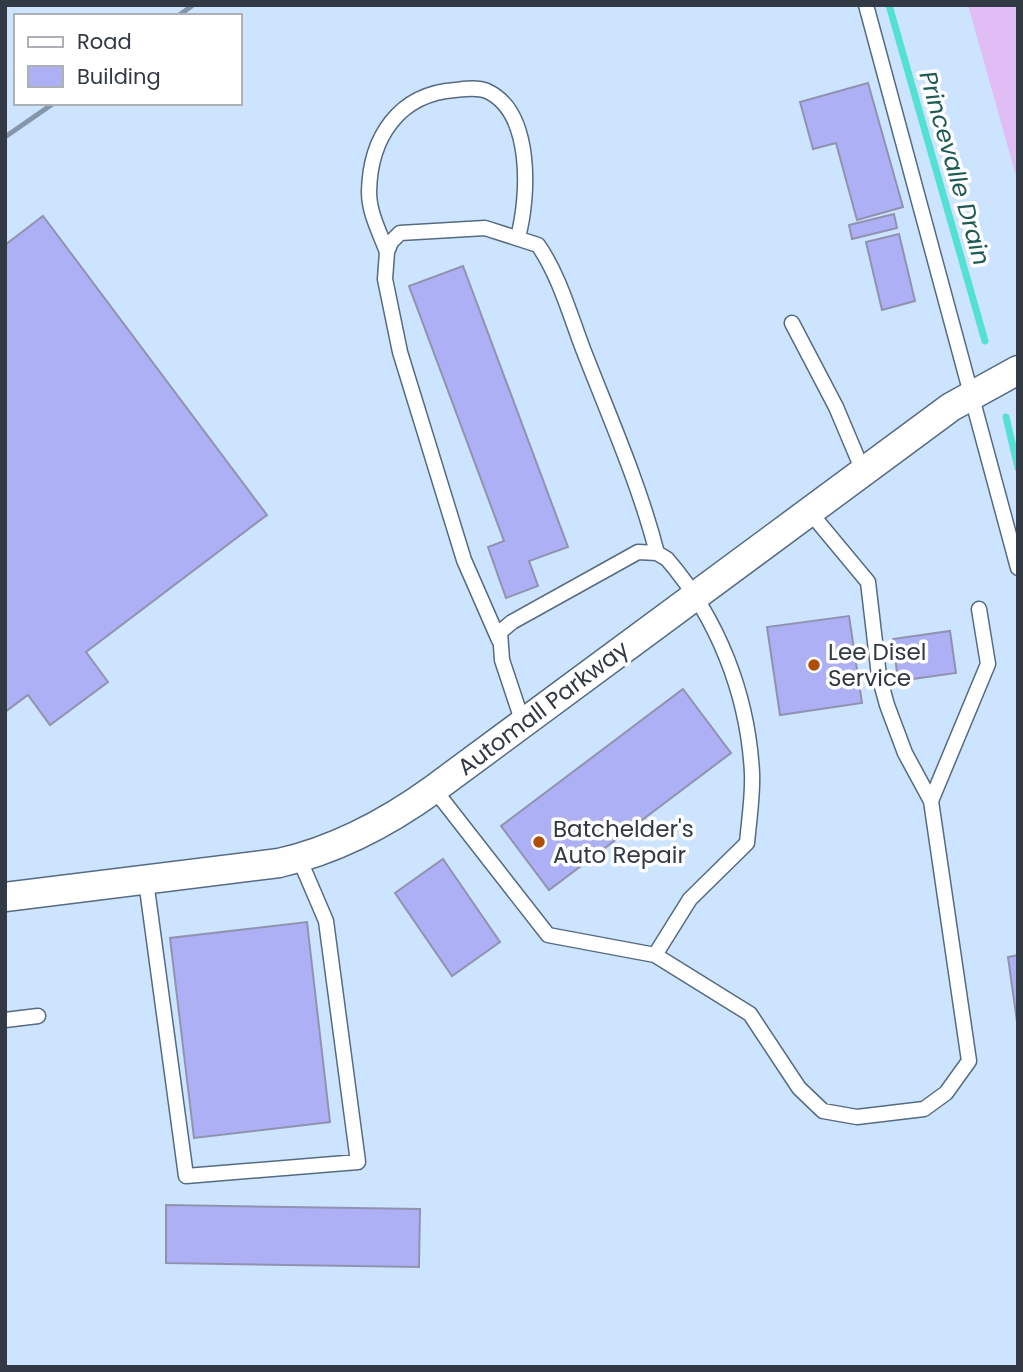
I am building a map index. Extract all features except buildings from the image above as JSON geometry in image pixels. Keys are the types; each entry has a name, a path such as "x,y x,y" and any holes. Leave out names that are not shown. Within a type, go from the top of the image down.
{"street":[{"name":"Automall Parkway","path":"5,897 146,881 299,858 373,828 433,789 863,471 973,393 1018,370"}],"lane":[{"path":"866,5 951,323 973,393 1018,568"},
{"path":"387,252 374,219 369,192 381,137 405,105 444,90 479,89 489,92 509,110 526,165 524,216 518,237"},
{"path":"523,723 502,660 499,640 464,560 400,352 385,279 387,252 391,242 400,233 409,230 485,228 538,245 554,273 647,516 657,553 674,567 693,597 726,654 741,692 752,774 747,843 691,899 655,955"},
{"path":"792,323 836,407 863,471"},
{"path":"433,789 548,936 655,955 750,1014 799,1088 823,1111 857,1117 923,1109 946,1093 969,1061 931,801 905,753 887,705 879,676 868,582 809,511"},
{"path":"499,640 500,632 512,622 638,552 657,553"},
{"path":"931,801 988,664 979,609"},
{"path":"146,881 186,1177 358,1162 326,922 299,858"},
{"path":"5,1020 38,1016"}],"shaded area":[{"path":"968,5 1018,5 1018,183"}],"waterway":[{"name":"Princevalle Drain","path":"889,5 985,341"},
{"name":"Princevalle Drain","path":"1006,417 1018,468"}],"railway":[{"path":"181,14 193,5"},
{"path":"5,137 51,105"}],"place":[{"name":"Lee Disel Service","path":"814,665"},
{"name":"Batchelder's Auto Repair","path":"539,842"}]}
